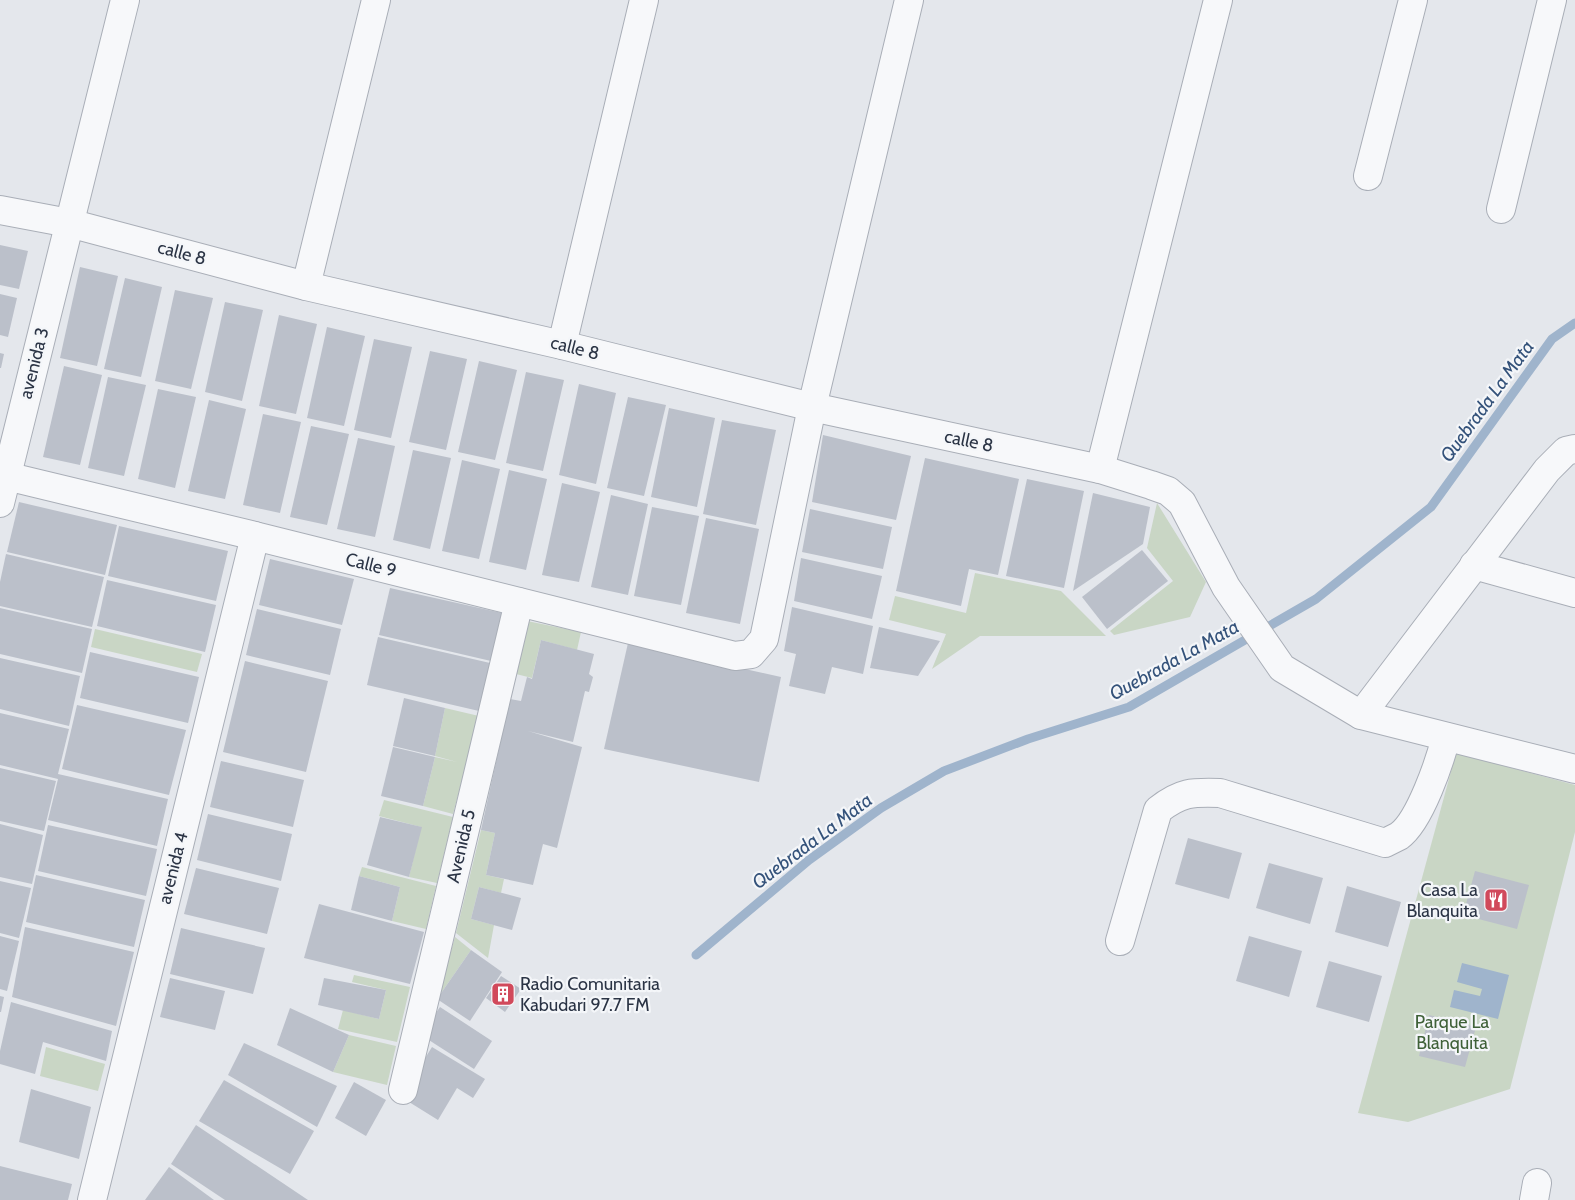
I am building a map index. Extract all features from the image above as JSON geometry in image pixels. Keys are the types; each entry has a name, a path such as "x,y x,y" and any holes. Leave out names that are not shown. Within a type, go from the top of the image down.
{"street":[{"name":"avenida 3","path":"0,503 125,0"},
{"path":"306,286 376,0"},
{"path":"562,344 644,0"},
{"path":"812,407 909,0"},
{"path":"1100,470 1218,0"},
{"path":"1368,176 1414,0"},
{"path":"1501,209 1552,0"},
{"path":"1566,0 1575,3"},
{"name":"calle 8","path":"0,210 69,223 306,286 562,344 812,407 1100,470 1151,484 1168,491 1182,502 1226,587 1282,668 1361,715"},
{"name":"Calle 9","path":"6,476 735,656 751,654 764,640 812,407"},
{"path":"1575,448 1566,451 1547,470 1361,715 1575,769"},
{"name":"avenida 4","path":"92,1200 255,536"},
{"path":"1474,565 1575,593"},
{"name":"Avenida 5","path":"403,1090 519,602"},
{"path":"1120,941 1158,810 1169,802 1193,792 1220,793 1385,843 1400,835 1409,825 1419,808 1442,755 1446,736"}],"green space":[{"path":"1157,503 1206,582 1190,617 1114,635 1110,631 1173,581 1147,548"},
{"path":"975,573 1061,591 1106,636 980,636 932,669 946,634 889,620 895,596 966,613"},
{"path":"527,621 581,632 577,650 541,640 532,678 516,674"},
{"path":"95,629 202,654 197,672 91,647"},
{"path":"445,708 479,716 453,814 423,806 435,757 457,762 435,756"},
{"name":"Parque La Blanquita","path":"1456,753 1575,785 1575,832 1510,1089 1408,1122 1358,1113"},
{"path":"384,800 453,817 437,883 409,877 421,827 379,816"},
{"path":"481,830 495,833 486,875 504,879 501,893 479,887 471,919 494,925 488,958 456,933"},
{"path":"362,867 436,886 426,929 392,921 400,887 359,876"},
{"path":"455,937 471,950 437,999"},
{"path":"354,975 410,987 397,1042 338,1029 343,1010 379,1019 386,990 352,982"},
{"path":"349,1035 396,1046 387,1085 333,1072"},
{"path":"46,1047 105,1064 98,1091 40,1076"}],"water":[{"path":"1462,963 1509,975 1498,1019 1450,1007 1454,990 1480,996 1482,989 1457,982"}],"building":[{"path":"0,245 28,251 19,289 0,285"},
{"path":"80,267 118,276 97,366 60,358"},
{"path":"125,278 162,287 141,377 104,369"},
{"path":"175,290 213,298 191,389 155,381"},
{"path":"0,294 17,298 8,337 0,335"},
{"path":"225,302 263,310 242,401 205,392"},
{"path":"279,315 317,324 296,414 259,406"},
{"path":"327,327 365,336 344,426 307,418"},
{"path":"374,339 412,347 391,438 354,430"},
{"path":"430,351 467,359 446,450 409,442"},
{"path":"0,353 4,354 1,368 0,368"},
{"path":"479,361 517,370 495,460 458,452"},
{"path":"64,366 102,375 80,465 43,457"},
{"path":"526,372 564,380 543,471 506,463"},
{"path":"108,377 146,385 124,476 88,468"},
{"path":"579,384 616,393 596,484 559,475"},
{"path":"158,389 196,397 175,488 138,479"},
{"path":"628,397 666,405 644,496 607,488"},
{"path":"209,400 246,409 225,499 188,491"},
{"path":"669,408 715,418 697,507 651,497"},
{"path":"263,414 301,422 280,513 243,505"},
{"path":"722,420 776,430 756,525 703,514"},
{"path":"311,426 349,434 327,525 290,517"},
{"path":"823,435 911,456 896,520 812,502"},
{"path":"358,438 395,446 375,537 337,529"},
{"path":"413,450 451,458 430,549 393,540"},
{"path":"925,458 1019,479 998,575 969,569 961,606 896,591"},
{"path":"462,460 500,469 479,559 442,551"},
{"path":"509,470 547,479 526,570 489,562"},
{"path":"1027,479 1084,491 1064,588 1006,576"},
{"path":"562,483 600,492 579,582 542,575"},
{"path":"1093,493 1150,507 1143,544 1073,591"},
{"path":"611,495 648,504 628,595 591,587"},
{"path":"19,502 117,525 105,575 7,552"},
{"path":"652,507 699,516 681,605 634,596"},
{"path":"810,509 892,527 883,569 802,552"},
{"path":"706,518 759,529 740,624 686,613"},
{"path":"119,526 228,551 216,601 108,576"},
{"path":"1142,550 1168,581 1107,629 1082,597"},
{"path":"6,554 104,577 92,627 0,606 0,582"},
{"path":"801,558 882,576 872,619 794,601"},
{"path":"270,559 354,579 342,625 259,605"},
{"path":"107,580 216,605 205,652 97,626"},
{"path":"390,588 502,613 491,661 379,635"},
{"path":"792,607 873,626 863,674 832,667 825,694 789,686 796,654 784,651"},
{"path":"0,608 92,629 82,673 0,654"},
{"path":"257,609 341,629 330,675 246,655"},
{"path":"879,627 940,641 918,676 870,668"},
{"path":"378,637 490,663 479,711 367,685"},
{"path":"541,640 594,654 589,674 593,677 589,692 585,691 573,742 528,731 582,747 557,848 543,844 533,885 486,875 495,833 481,830 510,699 521,701 527,677 532,679"},
{"path":"628,643 781,677 759,782 604,749"},
{"path":"90,652 199,677 188,723 80,698"},
{"path":"0,658 80,676 69,726 0,709"},
{"path":"245,661 328,681 306,772 223,752"},
{"path":"404,698 445,708 435,756 393,746"},
{"path":"77,705 186,730 169,795 62,769"},
{"path":"0,713 69,729 58,774 168,799 157,846 48,820 58,779 0,765"},
{"path":"393,747 435,757 423,806 381,796"},
{"path":"221,761 304,780 293,827 210,807"},
{"path":"0,768 56,781 44,831 0,821"},
{"path":"208,814 292,834 281,881 197,860"},
{"path":"380,817 422,827 409,877 367,865"},
{"path":"0,824 43,835 32,884 0,877"},
{"path":"48,825 157,849 146,896 38,871"},
{"path":"1188,838 1242,853 1229,899 1175,884"},
{"path":"1269,863 1323,878 1310,924 1256,908"},
{"path":"196,868 279,888 267,934 184,914"},
{"name":"Casa La Blanquita","path":"1475,871 1529,885 1517,929 1463,915"},
{"path":"36,875 145,900 134,947 26,922"},
{"path":"359,876 400,887 392,921 351,910"},
{"path":"0,881 31,888 19,938 0,933"},
{"path":"1347,886 1401,902 1388,947 1335,932"},
{"path":"479,887 521,898 512,930 471,919"},
{"path":"319,904 424,932 410,984 304,958"},
{"path":"25,927 134,952 116,1026 12,997"},
{"path":"181,928 265,948 253,994 170,974"},
{"path":"0,936 19,941 7,991 0,989"},
{"path":"1249,936 1302,951 1289,997 1236,981"},
{"path":"471,950 502,972 470,1021 437,999"},
{"path":"1329,961 1382,976 1369,1022 1316,1007"},
{"name":"Radio Comunitaria Kabudari 97.7 FM","path":"501,976 521,989 505,1012 486,998"},
{"path":"170,978 225,991 215,1030 160,1017"},
{"path":"324,978 386,990 379,1019 318,1005"},
{"path":"0,996 4,997 1,1012 0,1012"},
{"path":"11,1002 112,1031 106,1061 43,1042 35,1074 0,1064 0,1051"},
{"path":"440,1007 492,1041 474,1069 421,1035"},
{"path":"290,1008 349,1035 333,1072 277,1045"},
{"path":"1429,1015 1476,1027 1465,1067 1419,1056"},
{"path":"244,1043 337,1086 317,1127 228,1075"},
{"path":"432,1047 485,1079 473,1098 457,1088 438,1120 401,1097"},
{"path":"224,1080 314,1131 290,1174 199,1121"},
{"path":"354,1082 386,1100 366,1136 335,1118"},
{"path":"31,1089 91,1107 79,1159 19,1142"},
{"path":"196,1125 308,1200 225,1200 171,1164"},
{"path":"0,1166 72,1184 68,1200 0,1200"},
{"path":"169,1167 214,1200 145,1200"}],"waterway":[{"name":"Quebrada La Mata","path":"696,955 809,860 881,808 944,771 1028,739 1129,707 1316,599 1431,507 1552,339 1575,323"}],"place":[{"name":"Casa La Blanquita","path":"1496,900"},
{"name":"Radio Comunitaria Kabudari 97.7 FM","path":"503,994"}]}
